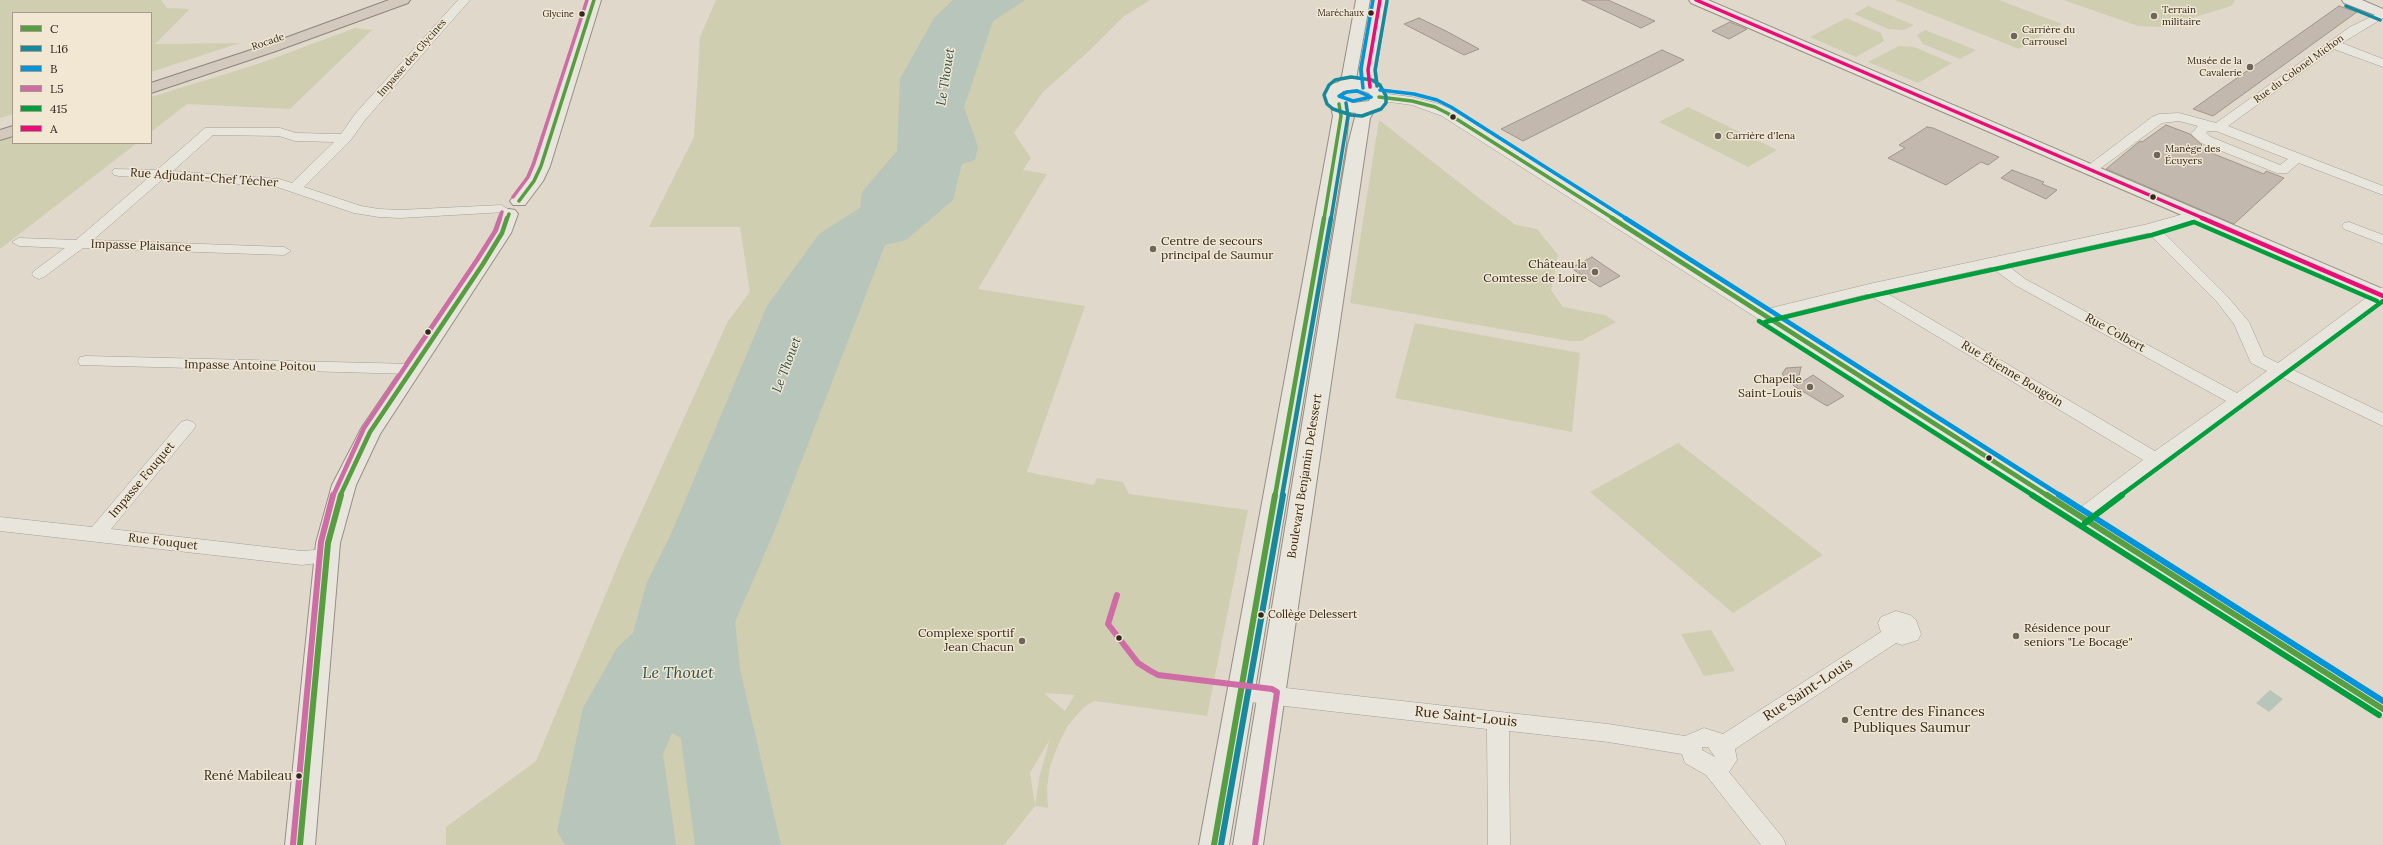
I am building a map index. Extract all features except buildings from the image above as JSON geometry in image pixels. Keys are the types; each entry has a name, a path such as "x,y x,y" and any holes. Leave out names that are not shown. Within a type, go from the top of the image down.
{"highway":[{"name":"Rocade","path":"152,81 384,0"},
{"path":"152,88 271,48 402,0"},
{"path":"0,127 12,124"},
{"path":"0,135 12,131"}],"main road":[{"path":"300,845 322,629 327,556 334,515 344,485 370,432 483,264 502,233 510,208 534,181 541,166 594,0"},
{"path":"1342,95 1350,76 1363,0"},
{"path":"1372,98 1368,70 1380,0"},
{"path":"1696,0 2089,170 2382,294"},
{"path":"2349,0 2382,14"},
{"path":"1342,95 1358,84 1372,98"},
{"path":"1342,95 1352,108 1372,98"},
{"name":"Boulevard Benjamin Delessert","path":"1214,845 1338,137 1342,95"},
{"name":"Boulevard Benjamin Delessert","path":"1248,845 1360,125 1372,98"}],"street":[{"name":"Impasse des Glycines","path":"296,187 345,138 360,117 464,0"},
{"name":"Rue du Colonel Michon","path":"2218,127 2333,44 2382,14"},
{"path":"2333,44 2383,63"},
{"path":"1372,98 1420,103 1447,113 2383,709"},
{"path":"2089,170 2157,120 2179,117 2218,127 2383,191"},
{"path":"2218,127 2204,127 2198,134 2206,140 2282,170 2297,158"},
{"name":"Impasse Plaisance","path":"80,244 210,131 280,132 295,137 345,138"},
{"name":"Rue Adjudant-Chef Técher","path":"119,172 279,183 296,187 359,210 379,213 400,214 510,208"},
{"path":"1763,315 1869,289 2151,228 2194,215"},
{"path":"2349,226 2383,240"},
{"path":"2151,228 2222,298 2241,322 2257,359 2383,420"},
{"path":"19,242 80,244"},
{"path":"39,274 80,244"},
{"name":"Impasse Plaisance","path":"80,244 284,251"},
{"name":"Rue Colbert","path":"1994,262 2020,282 2238,401"},
{"name":"Rue Étienne Bougoin","path":"1869,289 2156,459"},
{"path":"2081,517 2156,459 2238,401 2382,294"},
{"name":"Impasse Antoine Poitou","path":"86,361 413,369"},
{"name":"Impasse Fouquet","path":"97,534 137,484 187,426"},
{"name":"Rue Fouquet","path":"0,524 302,558 327,556"},
{"name":"Rue Saint-Louis","path":"1722,746 1894,634"},
{"name":"Rue Saint-Louis","path":"1241,692 1498,720 1691,746"},
{"path":"1498,720 1499,845"},
{"path":"1712,767 1722,765 1726,760 1725,751 1715,740 1704,737 1697,739 1691,746 1692,753 1697,761 1712,767 1775,845"}],"green space":[{"path":"0,0 161,0 167,8 190,9 155,44 240,43 152,72 152,12 12,12 12,114 0,118"},
{"path":"716,0 1150,0 1123,17 1089,51 1043,92 1014,133 1031,158 1023,170 1047,174 978,289 1085,306 1027,472 1094,485 1097,478 1123,482 1129,494 1248,510 1207,716 1094,701 1083,708 1067,727 1059,743 1050,766 1047,788 1048,808 1035,806 1004,845 446,845 446,827 536,761 625,548 728,321 750,292 740,227 649,227 694,137 700,37","holes":["1044,693 1074,695 1074,696 1065,711","1050,739 1040,774 1035,805 1030,773"]},
{"name":"Carrière du Carrousel","path":"1895,0 1999,0 2062,24 2019,49"},
{"name":"Terrain militaire","path":"2063,0 2235,1 2231,6 2163,27 2138,26"},
{"path":"1868,6 1914,25 1904,30 1888,29 1854,14"},
{"path":"1846,18 1881,33 1884,41 1856,57 1810,37"},
{"path":"355,28 372,30 290,109 187,104 152,131 152,97 258,64"},
{"path":"1925,30 1976,50 1960,59 1923,44 1917,35"},
{"path":"1899,46 1914,47 1952,63 1918,83 1868,62"},
{"name":"Carrière d'Iena","path":"1688,107 1777,150 1748,167 1659,122"},
{"path":"1379,120 1516,225 1537,229 1558,255 1551,290 1563,307 1605,315 1616,322 1581,341 1570,341 1350,303"},
{"path":"12,137 12,144 136,144 0,249 0,141"},
{"path":"1415,323 1580,353 1572,432 1395,398"},
{"path":"1678,443 1823,555 1733,613 1590,492"},
{"path":"1711,630 1735,671 1704,676 1681,634"}],"water":[{"name":"Le Thouet","path":"953,0 1025,0 993,21 964,107 978,147 975,160 962,164 953,200 906,240 885,245 774,532 735,622 740,669 781,845 695,845 681,738 672,733 663,754 676,845 565,845 557,831 583,708 617,648 633,633 647,582 671,534 767,306 819,234 860,208 862,192 897,151 900,79 934,18"},
{"path":"2270,690 2283,699 2269,712 2256,703"}],"transit line":[{"name":"L5","path":"513,197 528,177 534,163 587,0"},
{"name":"C","path":"519,201 534,181 541,166 594,0"},
{"name":"B","path":"1363,88 1361,69 1373,0"},
{"name":"A","path":"1370,87 1368,70 1380,0"},
{"name":"A","path":"1696,0 2383,296"},
{"name":"L16","path":"1377,86 1375,70 1387,1"},
{"name":"L16","path":"2346,6 2380,20"},
{"name":"L16","path":"1351,77 1372,80 1380,85 1386,96 1386,103 1381,109 1362,116 1351,115 1333,109 1327,104 1324,95 1329,85 1335,80 1351,77"},
{"name":"B","path":"1380,90 1414,94 1437,100 1451,107 2383,701"},
{"name":"B","path":"1357,91 1371,97 1353,101 1339,96 1347,92 1357,91"},
{"name":"C","path":"1379,97 1412,101 1435,107 1447,113 2383,709"},
{"name":"L16","path":"1221,845 1344,145 1348,116 1346,103"},
{"name":"C","path":"1214,845 1337,144 1341,116 1339,104"},
{"name":"L5","path":"293,844 321,542 327,513 338,482 364,428 477,260 496,230 502,212"},
{"name":"C","path":"300,845 328,543 334,515 344,485 370,432 483,264 502,233 509,214"},
{"name":"415","path":"1765,322 1871,296 2152,235 2194,222 2377,301"},
{"name":"415","path":"2085,523 2160,465 2242,407 2383,301"},
{"name":"415","path":"1759,321 2379,715"},
{"name":"L5","path":"1117,595 1108,624 1138,663 1149,670 1158,675 1272,689 1277,692 1255,845"}],"place":[{"name":"Maréchaux","path":"1371,13"},
{"name":"Glycine","path":"582,14"},
{"name":"Terrain militaire","path":"2154,16"},
{"name":"Carrière du Carrousel","path":"2014,36"},
{"name":"Musée de la Cavalerie","path":"2250,67"},
{"name":"Carrière d'Iena","path":"1718,136"},
{"name":"Manège des Écuyers","path":"2157,155"},
{"name":"Centre de secours principal de Saumur","path":"1153,249"},
{"name":"Château la Comtesse de Loire","path":"1595,272"},
{"name":"Chapelle Saint-Louis","path":"1810,387"},
{"name":"Collège Delessert","path":"1261,615"},
{"name":"Résidence pour seniors \"Le Bocage\"","path":"2016,636"},
{"name":"Complexe sportif Jean Chacun","path":"1022,641"},
{"name":"Centre des Finances Publiques Saumur","path":"1845,720"},
{"name":"René Mabileau","path":"299,776"}]}
